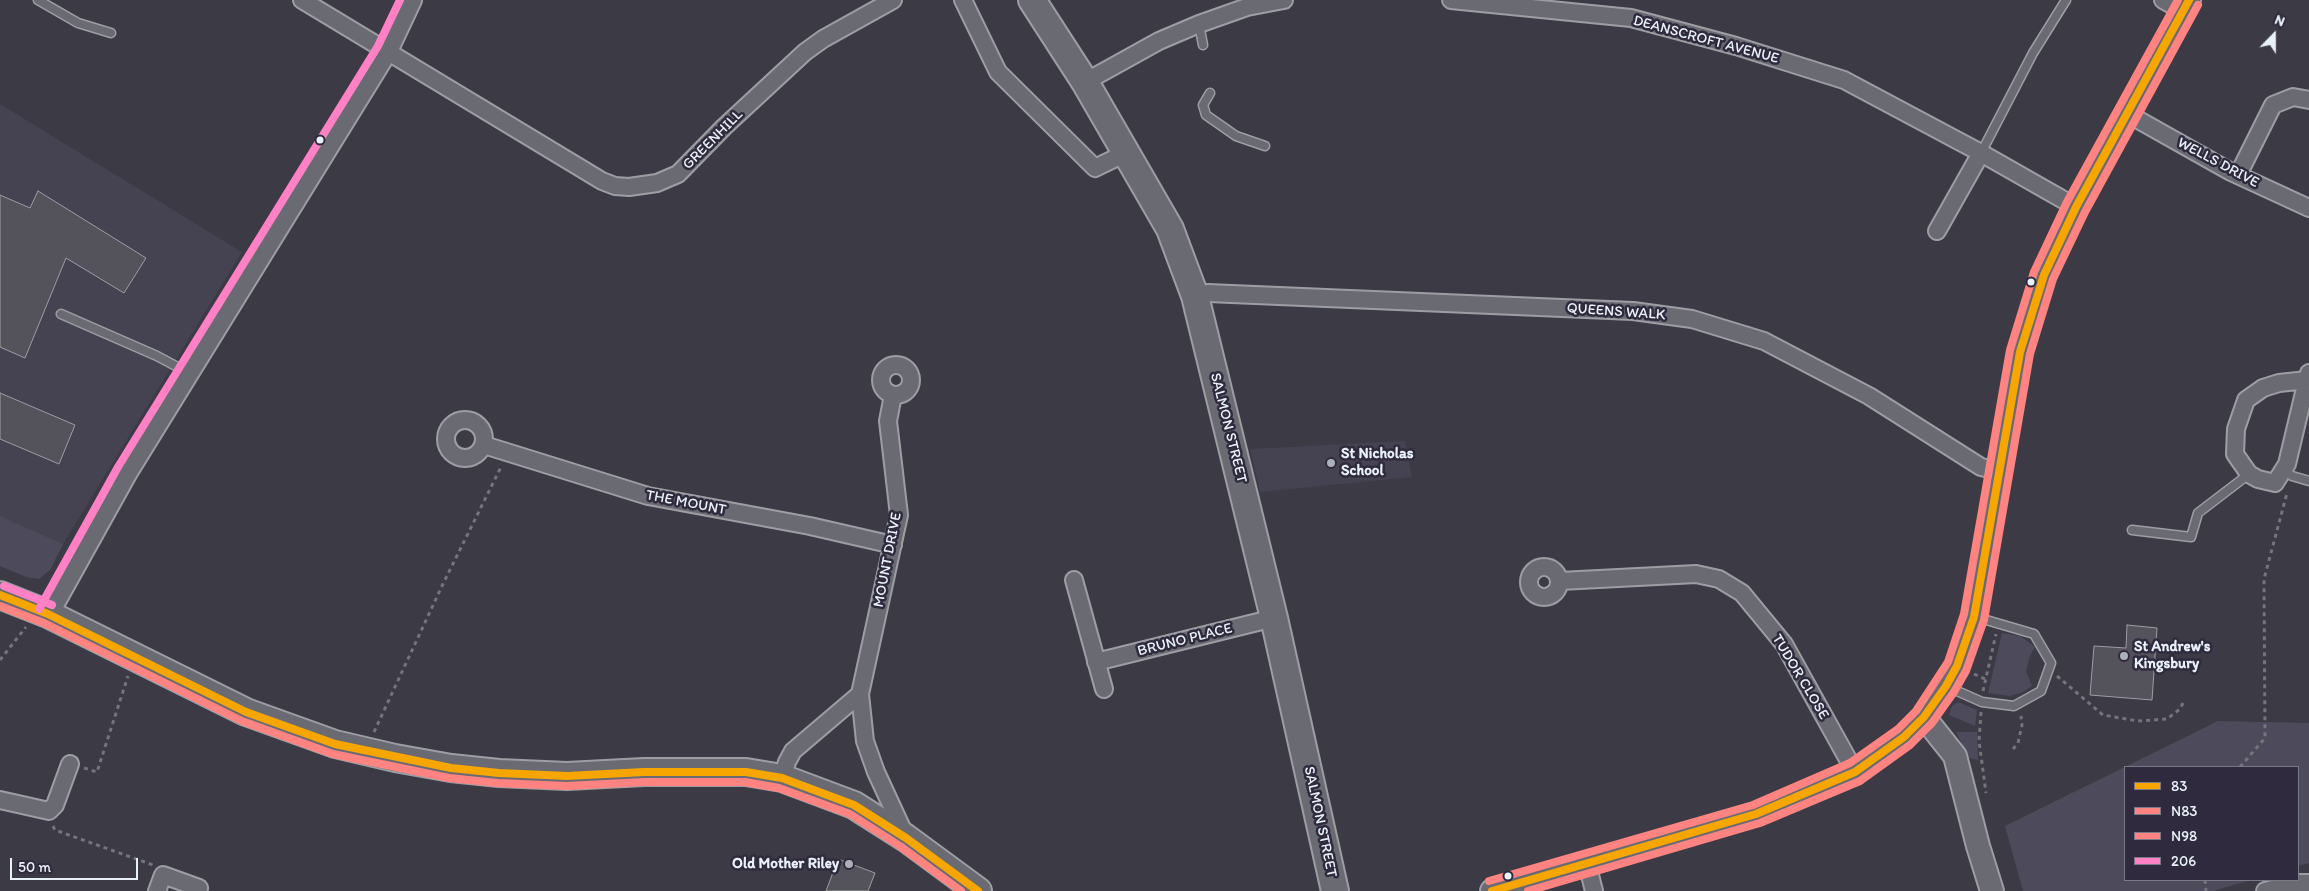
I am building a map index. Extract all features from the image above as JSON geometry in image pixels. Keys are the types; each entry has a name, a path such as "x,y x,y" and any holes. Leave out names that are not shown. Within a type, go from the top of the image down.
{"main road":[{"name":"SALMON STREET","path":"1032,0 1085,82 1170,229 1195,296 1274,618 1335,891"},
{"path":"1492,891 1756,814 1855,772 1904,737 1924,717 1946,686 1960,658 1974,617 2020,352 2044,275 2076,208 2186,6"},
{"path":"0,595 41,612 134,656 246,712 335,744 394,758 451,768 499,773 568,776 644,772 746,772 782,778 854,805 906,838 978,891"},
{"path":"1924,717 1956,756 1978,846 1992,891"}],"street":[{"name":"GREENHILL","path":"302,0 602,181 615,186 645,186 678,174 724,127 823,39 892,0"},
{"path":"41,612 387,51 411,0"},
{"path":"963,0 998,72 1095,168 1126,153"},
{"path":"1085,82 1159,41 1199,24 1247,7 1284,0"},
{"name":"DEANSCROFT AVENUE","path":"1451,0 1631,18 1736,46 1844,80 1981,153 2076,208"},
{"path":"2163,0 2186,6"},
{"path":"2238,175 2273,105 2293,97 2309,100"},
{"name":"WELLS DRIVE","path":"2128,114 2238,175 2309,208"},
{"path":"1937,231 1981,153"},
{"name":"QUEENS WALK","path":"1195,296 1208,293 1623,311 1692,318 1764,341 1869,396 1981,467 1998,472"},
{"path":"2308,376 2287,464 2275,483 2258,479 2249,474 2235,454 2236,429 2246,400 2263,388 2308,376"},
{"name":"MOUNT DRIVE","path":"893,395 888,421 899,515 860,694 865,741 876,772 906,838"},
{"name":"THE MOUNT","path":"484,445 648,496 810,526 893,545"},
{"name":"TUDOR CLOSE","path":"1560,581 1696,574 1719,579 1742,592 1784,644 1855,772"},
{"path":"1074,580 1104,689"},
{"name":"BRUNO PLACE","path":"1096,662 1274,618"},
{"path":"782,778 793,751 860,694"},
{"path":"0,800 49,811 55,805 70,764"},
{"path":"1587,864 1594,891"},
{"path":"157,891 163,876 199,888"},
{"path":"2265,891 2296,883 2309,883"}],"lane":[{"path":"38,0 78,23 111,33"},
{"path":"1981,153 2033,53 2066,0"},
{"path":"1199,24 1203,45"},
{"path":"1210,92 1203,105 1206,115 1236,136 1265,146"},
{"path":"61,314 157,356 189,373"},
{"path":"2283,470 2292,476 2309,481"},
{"path":"2132,530 2192,537 2198,513 2249,474"},
{"path":"1946,686 1982,702 2014,706 2041,691 2051,663 2034,634 1974,617"}],"path":[{"path":"375,730 442,586 508,453"},
{"path":"2241,766 2265,738 2264,579 2288,497 2283,470"},
{"path":"0,660 26,626 41,612"},
{"path":"1974,617 1996,634 1985,679 1979,741 1986,799"},
{"path":"70,764 97,772 134,656"},
{"path":"2049,669 2103,715 2138,721 2167,719 2180,709 2184,701"},
{"path":"1968,671 1985,679"},
{"path":"2013,749 2018,743 2022,726 2020,703"},
{"path":"49,811 55,830 155,866 163,876"}],"shaded area":[{"path":"0,104 242,252 63,544 0,516"},
{"name":"St Nicholas School","path":"1405,441 1412,477 1260,492 1250,449"},
{"path":"0,516 63,544 50,570 39,579 26,577 0,566"},
{"path":"2002,633 2020,636 2035,647 2030,656 2026,671 2032,686 2023,692 2010,696 1988,693"},
{"path":"1958,702 1977,710 1975,726 1949,715 1952,706"},
{"path":"2218,721 2309,723 2309,863 2299,866 2299,766 2127,766"},
{"path":"1956,732 1977,732 1978,760 1969,758"},
{"path":"2124,767 2124,881 2248,881 2213,891 2023,891 2005,826"}],"building":[{"path":"38,191 146,258 124,293 66,258 25,358 0,347 0,195 30,208"},
{"path":"0,393 75,425 59,464 0,439"},
{"name":"St Andrew's Kingsbury","path":"2127,625 2157,628 2152,700 2090,695 2094,646 2126,648"},
{"path":"838,859 875,873 868,891 826,891"}],"transit line":[{"name":"206","path":"39,609 118,467 378,46 400,0"},
{"name":"N98","path":"1489,881 1753,805 1850,763 1898,729 1916,711 1948,662 1964,614 2010,350 2034,272 2067,202 2178,0"},
{"name":"83","path":"1492,891 1756,814 1855,772 1904,737 1924,717 1946,686 1957,666 1974,617 2020,352 2044,275 2076,207 2189,0"},
{"name":"N83","path":"1528,891 1760,823 1860,781 1910,745 1932,723 1966,671 1984,620 2030,354 2053,279 2085,212 2198,5"},
{"name":"206","path":"4,586 52,605"},
{"name":"83","path":"0,595 48,614 246,712 335,744 451,768 499,773 567,776 644,772 746,772 782,778 854,805 906,838 978,891"},
{"name":"N83","path":"0,606 44,623 242,721 333,754 449,778 498,783 567,786 644,782 745,782 779,788 850,814 900,846 961,891"}],"place":[{"name":"St Nicholas School","path":"1331,463"},
{"name":"St Andrew's Kingsbury","path":"2124,656"},
{"name":"Old Mother Riley","path":"849,864"}]}
